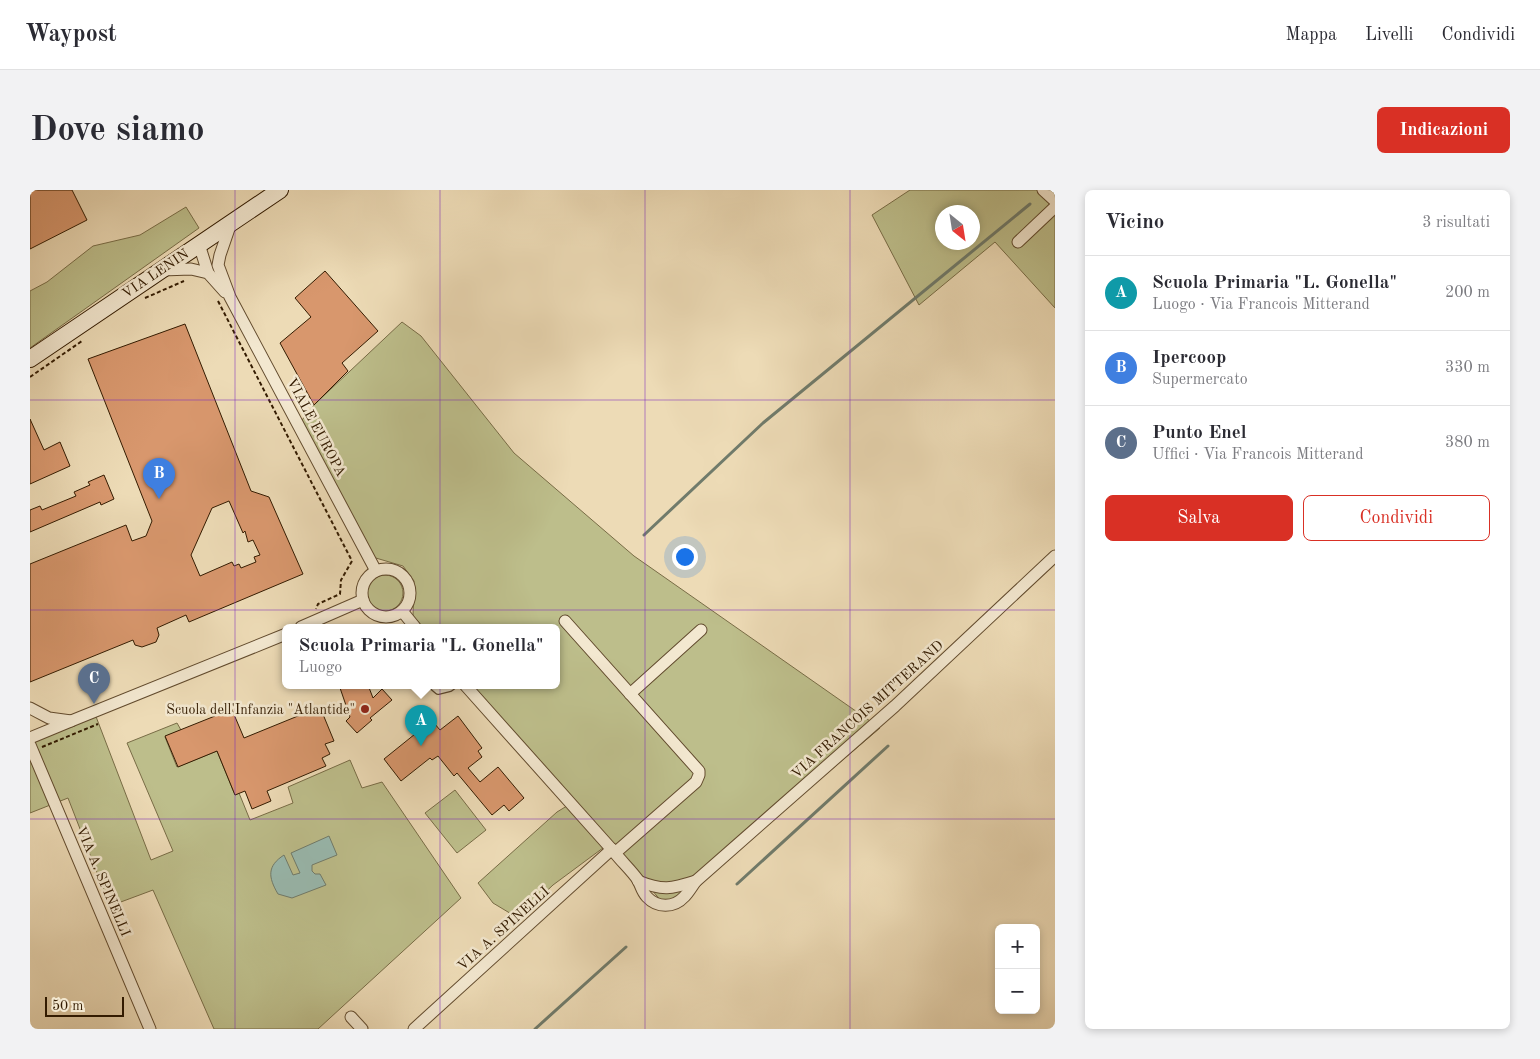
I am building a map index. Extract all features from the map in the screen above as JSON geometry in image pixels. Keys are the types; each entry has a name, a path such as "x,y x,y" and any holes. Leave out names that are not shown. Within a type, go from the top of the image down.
{"main road":[{"name":"VIA LENIN","path":"30,358 280,190"}],"street":[{"path":"1044,190 1055,201"},
{"path":"1018,242 1055,206"},
{"path":"218,265 231,223"},
{"path":"199,244 211,255 218,265 230,298"},
{"path":"199,244 208,273 230,298"},
{"path":"160,270 191,269 208,273"},
{"name":"VIALE EUROPA","path":"230,298 376,571"},
{"name":"VIA FRANCOIS MITTERAND","path":"638,881 641,889 657,905 678,902 696,881 895,706 1055,556"},
{"path":"391,569 398,572 408,584 410,598 402,611 395,616 379,616 366,608 363,600 362,586 376,571 391,569"},
{"path":"311,624 363,600"},
{"path":"402,611 413,624"},
{"path":"565,622 630,694 701,630"},
{"path":"34,736 282,636"},
{"path":"469,689 638,881 659,888 678,886 696,881"},
{"name":"VIA A. SPINELLI","path":"414,1029 613,851 696,782 699,775 697,767 630,694"},
{"path":"30,708 58,720 71,721"},
{"path":"34,736 44,727 46,716"},
{"name":"VIA A. SPINELLI","path":"31,748 150,1029"},
{"path":"350,1017 362,1029"}],"path":[{"path":"143,299 188,279"},
{"path":"217,299 352,561 341,580 340,594 318,604 311,624"},
{"path":"30,377 81,342 84,337"},
{"path":"31,748 98,724"}],"green space":[{"path":"910,190 1055,190 1055,308 995,242 919,305 872,215"},
{"path":"186,207 199,228 30,348 30,291 47,282 93,246 140,235"},
{"path":"402,322 421,336 514,453 634,556 880,728 668,909 611,842 553,885 518,918 493,903 478,883 557,812 575,801 473,689 560,689 560,624 420,624 413,616 414,581 403,566 369,556 302,420 314,405"},
{"path":"385,575 392,576 398,580 402,586 402,600 398,606 392,610 385,611 378,610 372,606 368,600 367,593 368,586 372,580 378,576"},
{"path":"95,714 151,860 173,851 127,743 177,723 181,730 165,737 177,767 217,751 235,795 239,793 250,820 293,803 288,787 350,760 362,788 382,782 461,898 318,1029 214,1029 153,890 110,906 68,798 30,813 30,742"},
{"path":"455,790 486,830 457,853 425,813"}],"water":[{"path":"329,836 337,855 312,865 312,871 315,874 320,874 326,885 292,898 278,894 271,877 274,863 284,855 293,875 300,873 291,853"}],"building":[{"path":"30,190 72,190 87,220 30,249"},
{"path":"325,271 378,331 342,363 348,371 314,405 280,343 311,317 295,298"},
{"path":"185,324 251,491 269,497 303,574 189,622 186,615 157,628 159,635 156,642 142,647 135,645 133,640 30,682 30,564 126,525 132,541 146,536 152,521 88,359","holes":["229,501 243,533 245,531 248,542 253,540 260,555 254,557 256,562 241,568 239,564 234,566 232,562 200,576 191,555 212,508"]},
{"path":"30,419 44,450 60,442 70,466 30,484"},
{"path":"104,475 114,499 101,505 100,502 30,532 30,510 40,506 42,510 76,496 74,492 90,485 88,482"},
{"name":"Scuola dell'Infanzia \"Atlantide\"","path":"340,689 370,689 373,698 382,689 392,700 370,718 372,720 357,733 346,721 350,717"},
{"path":"230,705 244,738 320,707 334,741 325,744 330,754 322,758 326,766 267,791 271,801 252,809 245,791 235,795 217,751 178,767 165,736 215,716 213,712"},
{"path":"458,716 482,748 478,751 482,757 468,768 480,782 498,767 524,798 509,811 504,805 492,815 457,773 454,776 438,756 432,760 430,758 401,781 384,759 420,730 417,726 429,717 440,730"}],"waterway":[{"path":"644,535 763,423 1030,204"},
{"path":"737,884 888,746"},
{"path":"535,1029 626,947"}],"place":[{"name":"Ipercoop","path":"159,499"},
{"name":"Punto Enel","path":"94,704"},
{"name":"Scuola dell'Infanzia \"Atlantide\"","path":"365,709"},
{"name":"Scuola Primaria \"L. Gonella\"","path":"421,746"}]}
